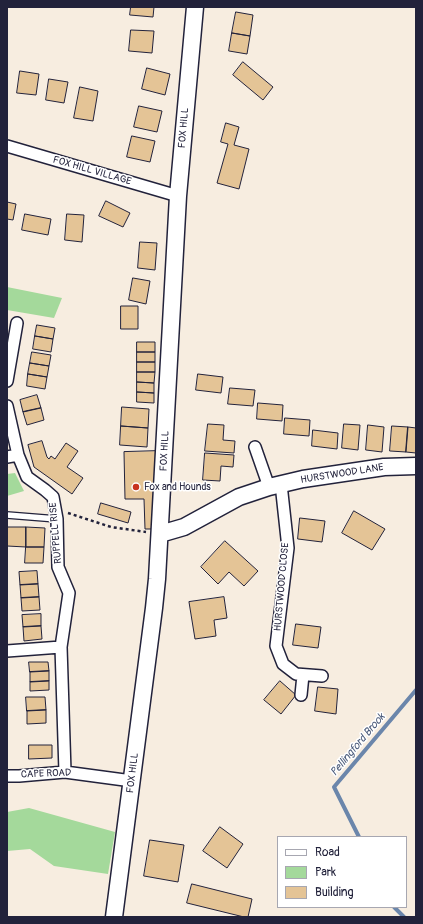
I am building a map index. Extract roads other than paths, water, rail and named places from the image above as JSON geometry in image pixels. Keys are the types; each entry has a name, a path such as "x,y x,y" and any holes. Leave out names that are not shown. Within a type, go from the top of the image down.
{"main road":[{"name":"FOX HILL","path":"114,917 154,608 160,534 178,196 195,7"},
{"name":"HURSTWOOD LANE","path":"160,534 184,527 238,497 275,486 384,467 416,466"}],"street":[{"name":"FOX HILL VILLAGE","path":"7,146 178,196"},
{"path":"7,381 17,323"},
{"name":"RUPPELL RISE","path":"7,406 12,456 27,477 52,496 57,519 58,567 69,593 61,647 65,772"},
{"path":"255,447 275,486"},
{"name":"HURSTWOOD CLOSE","path":"275,486 288,548 276,646 283,664 296,674 322,676"},
{"path":"7,651 61,647"},
{"path":"301,695 304,674"},
{"name":"CAPE ROAD","path":"7,776 65,772 132,782"}],"lane":[{"path":"7,515 57,519"}],"waterway":[{"name":"Pellingford Brook","path":"358,836 334,787 416,690"},
{"name":"Pellingford Brook","path":"395,908 404,917"}],"place":[{"name":"Fox and Hounds","path":"136,487"}]}
